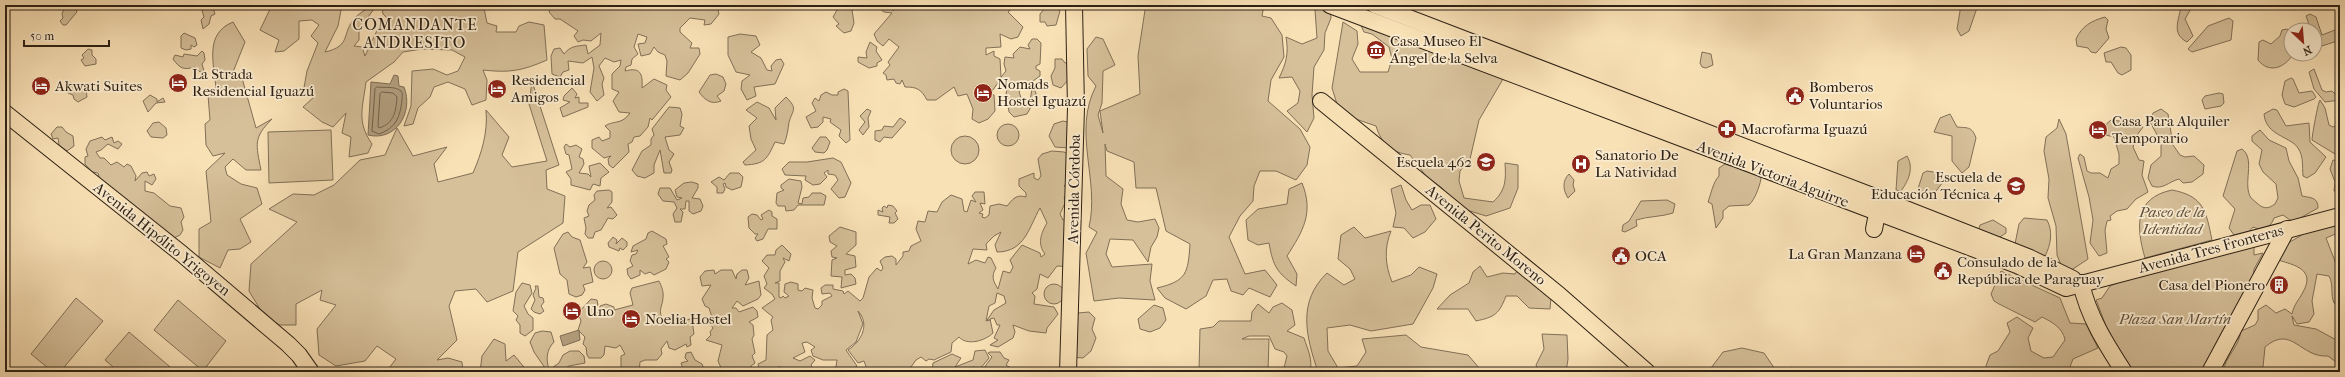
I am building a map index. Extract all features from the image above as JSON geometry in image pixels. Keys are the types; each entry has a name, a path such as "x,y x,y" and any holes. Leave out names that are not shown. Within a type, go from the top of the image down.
{"main road":[{"name":"Avenida Córdoba","path":"1068,372 1076,108 1074,5"},
{"name":"Avenida Victoria Aguirre","path":"1330,5 1878,206"},
{"name":"Avenida Victoria Aguirre","path":"1375,5 1878,206 2066,288 2081,283"},
{"name":"Avenida Perito Moreno","path":"1322,102 1559,295 1647,372"},
{"name":"Avenida Hipólito Yrigoyen","path":"5,113 182,254 288,344 299,355 311,372"},
{"path":"1874,229 1878,206"},
{"name":"Avenida Tres Fronteras","path":"2081,283 2340,216"},
{"path":"2210,372 2286,229"},
{"path":"2081,283 2088,307 2124,372"}],"green space":[{"path":"203,5 212,5 215,14 211,16 209,24 203,29 201,20 204,17 201,7"},
{"path":"272,5 342,5 338,26 325,52 343,43 348,29 358,15 368,8 374,9 365,21 365,26 359,31 359,40 354,46 362,47 365,56 381,22 389,20 383,14 382,8 385,5 494,5 484,8 487,23 497,26 496,32 516,32 519,26 529,22 544,25 547,60 523,69 508,71 483,70 487,80 486,100 472,105 465,89 448,82 434,87 430,97 418,108 413,124 404,126 411,106 412,71 433,69 447,75 458,71 465,57 452,50 422,49 403,52 394,62 366,82 362,107 362,121 367,136 372,144 368,153 349,157 351,137 342,133 346,113 333,127 322,122 303,107 314,97 303,93 307,71 318,43 311,36 319,25 312,20 299,21 299,39 284,51 275,52 279,40 260,30"},
{"path":"552,5 717,5 719,14 711,24 704,25 705,20 690,18 680,28 680,32 692,43 690,48 699,48 700,54 688,73 680,80 666,76 667,61 665,55 658,52 654,47 650,54 641,56 638,44 645,43 647,37 638,34 634,47 638,54 632,59 631,65 626,67 625,71 634,70 640,72 642,78 642,88 654,79 667,85 666,90 671,97 652,120 650,118 648,127 640,136 634,137 632,142 628,144 629,152 613,168 609,165 608,159 611,156 604,158 592,148 592,140 599,137 602,141 610,138 610,131 605,126 621,121 630,113 619,112 613,101 619,92 612,89 612,74 620,66 621,60 614,62 605,58 599,66 604,78 602,84 604,95 597,101 590,92 594,68 592,57 583,63 568,61 569,70 563,72 560,77 552,74 551,56 554,49 560,48 564,54 571,48 586,45 588,54 600,45 601,33 591,41 583,40 578,42 574,36 578,31 560,19 555,19 549,12"},
{"path":"845,5 852,10 854,23 851,31 844,33 836,26 839,24 833,17 837,10"},
{"path":"875,5 895,5 893,11 897,5 1016,5 1008,12 1023,27 1018,37 1011,39 1000,34 1001,47 986,48 986,55 994,51 994,56 1000,59 1001,77 1006,71 1004,64 1005,57 1014,58 1013,54 1020,47 1030,49 1028,45 1032,39 1037,39 1041,43 1040,64 1036,66 1036,69 1040,71 1040,76 1019,91 1022,102 1030,101 1032,89 1035,91 1037,96 1027,114 1014,117 1009,112 1008,106 1016,102 1005,101 1007,88 1002,87 1000,80 990,94 994,95 995,111 988,119 979,123 972,119 973,109 967,94 958,96 954,87 936,100 927,100 923,93 918,89 913,87 905,87 902,80 900,84 896,83 894,79 887,80 886,75 883,73 890,65 888,62 899,47 889,39 883,46 877,41 874,34 892,13 884,12"},
{"path":"1052,5 1060,11 1056,25 1047,26 1045,22 1040,22 1040,14 1045,8 1050,9"},
{"path":"1149,5 1264,5 1262,16 1271,18 1282,35 1284,57 1271,80 1268,101 1300,129 1310,147 1307,165 1296,180 1276,171 1260,171 1254,186 1253,201 1240,216 1229,237 1245,274 1265,270 1277,285 1270,297 1249,288 1243,295 1231,291 1227,279 1213,280 1206,296 1186,309 1165,298 1157,288 1175,282 1184,274 1187,269 1190,244 1166,231 1156,188 1136,188 1134,162 1107,151 1105,144 1106,176 1123,189 1121,204 1127,220 1138,222 1155,219 1159,228 1157,237 1151,247 1148,262 1133,240 1110,239 1106,254 1112,267 1152,264 1150,281 1155,300 1119,298 1094,301 1086,253 1097,232 1089,227 1091,192 1086,121 1089,103 1096,86 1088,76 1087,49 1096,37 1103,39 1115,65 1103,71 1102,103 1098,115 1103,133 1100,111 1140,94 1138,56 1145,10"},
{"path":"1330,5 1331,18 1325,33 1324,50 1314,67 1312,95 1314,118 1307,132 1287,111 1298,103 1300,91 1292,77 1279,78 1286,58 1286,37 1302,44 1317,38 1315,10"},
{"path":"1961,5 1978,5 1969,31 1961,36 1957,29"},
{"path":"2181,5 2193,5 2185,19 2193,36 2187,42 2182,38 2177,30"},
{"path":"75,7 77,12 66,25 63,25 60,21 63,18 62,14 64,9"},
{"path":"2310,14 2316,17 2318,22 2308,22 2306,16"},
{"path":"1356,15 1503,79 1479,120 1470,159 1460,171 1459,181 1464,198 1493,202 1503,189 1505,163 1518,165 1518,188 1510,208 1486,216 1457,207 1442,188 1426,176 1410,155 1392,150 1384,143 1376,126 1350,117 1337,104 1332,88 1343,22 1357,31 1358,44 1352,59 1360,72 1388,72 1392,59 1389,47 1372,34 1364,32"},
{"path":"2105,17 2108,20 2106,29 2109,38 2096,53 2091,52 2088,48 2077,46 2076,39 2084,27 2095,20"},
{"path":"2229,18 2233,21 2231,40 2192,52 2188,49 2208,26"},
{"path":"233,22 245,42 233,72 242,78 256,128 272,119 259,137 257,147 261,170 246,170 233,159 225,167 227,175 241,184 257,188 262,204 240,219 251,242 240,249 228,250 220,268 199,257 199,229 211,222 206,171 225,153 213,156 206,145 205,124 210,120 208,95 216,89 213,60 214,42 224,27"},
{"path":"2340,28 2340,40 2323,46 2323,35"},
{"path":"2282,30 2283,62 2287,62 2277,68 2267,67 2258,60 2259,42 2263,40 2271,44 2280,36"},
{"path":"184,33 195,38 197,45 194,47 191,45 191,49 186,50 181,48 181,36"},
{"path":"740,34 756,36 760,45 751,52 761,58 767,70 772,71 771,66 776,60 781,59 784,64 775,84 754,87 756,96 747,100 741,89 742,81 750,75 736,72 728,55 728,37"},
{"path":"870,42 877,47 876,51 882,60 877,63 877,66 869,68 858,62 858,57 867,58 866,52"},
{"path":"2121,47 2126,48 2131,55 2131,70 2122,75 2118,73 2111,62 2106,62 2104,53"},
{"path":"88,49 92,50 92,55 96,59 96,64 85,66 81,60 84,58 82,55"},
{"path":"202,51 204,53 205,60 202,64 204,71 200,72 195,67 182,68 173,59 175,55 183,57 184,54 197,56"},
{"path":"1702,52 1711,54 1713,65 1706,68 1702,67 1700,63"},
{"path":"1055,59 1062,59 1065,63 1072,63 1069,79 1061,88 1053,85 1051,76 1055,68"},
{"path":"2314,69 2322,90 2326,92 2332,91 2337,96 2340,96 2340,100 2325,102 2314,89 2309,72"},
{"path":"716,74 723,77 726,84 724,91 717,96 721,101 711,102 699,92 710,75"},
{"path":"2291,78 2293,79 2299,93 2312,91 2316,97 2294,107 2285,104 2282,95 2285,81"},
{"path":"532,81 559,165 546,170 547,189 565,196 563,223 518,252 513,291 487,302 476,289 455,291 449,306 457,340 437,360 448,358 462,362 463,372 386,372 396,359 377,346 365,361 336,366 319,355 317,329 336,305 320,300 322,290 296,304 296,325 279,325 263,314 249,291 251,264 297,222 269,209 293,194 314,195 334,185 360,160 385,155 397,128 413,156 447,147 434,164 438,182 473,173 484,142 486,110 509,137 502,155 512,167 547,161 529,104"},
{"path":"71,82 77,89 82,85 86,90 87,97 78,102 74,99 73,95 68,93 67,85"},
{"path":"572,88 577,94 575,98 579,97 579,103 588,103 588,107 563,117 560,108 570,102 563,100 564,96"},
{"path":"844,89 848,91 850,140 846,143 839,136 841,130 830,122 831,119 823,117 823,122 818,127 811,128 806,117 816,111 812,103 815,98 819,101 821,95 826,92 832,95 838,95 838,92"},
{"path":"2219,93 2223,94 2224,103 2221,106 2205,109 2202,100 2205,96"},
{"path":"150,95 157,99 157,102 163,98 165,102 156,103 148,112 143,101"},
{"path":"786,97 794,109 789,122 784,144 775,142 770,153 764,160 745,165 743,162 756,150 751,139 749,126 757,118 746,110 757,102 769,108 776,120 775,108"},
{"path":"2320,100 2325,108 2329,125 2333,127 2340,124 2340,157 2312,140"},
{"path":"669,107 680,108 682,114 680,126 684,128 680,135 665,137 669,150 674,154 669,162 672,170 671,173 664,173 660,150 654,165 654,173 645,178 637,176 632,170 642,151 651,145 651,139 654,135 652,129"},
{"path":"867,109 871,111 868,118 869,127 863,135 859,130 865,122 860,116"},
{"path":"2161,109 2168,114 2173,145 2180,155 2185,157 2194,156 2204,165 2203,174 2192,182 2183,183 2179,179 2156,187 2152,186 2148,178 2151,165 2161,156 2161,142 2150,122 2153,113"},
{"path":"2273,109 2277,110 2286,126 2309,123 2310,142 2326,157 2315,173 2307,178 2303,176 2302,158 2298,148 2269,127 2266,121 2264,114"},
{"path":"1950,114 1957,127 1966,128 1973,131 1976,138 1969,167 1962,173 1952,161 1952,136 1934,132 1940,118"},
{"path":"900,118 906,122 892,138 884,137 880,142 875,140 875,131 882,130 884,126 893,127"},
{"path":"2059,119 2066,134 2088,259 2073,269 2063,270 2057,255 2056,226 2048,198 2049,179 2044,151 2046,137 2057,128"},
{"path":"2111,120 2135,123 2143,127 2137,135 2133,147 2139,160 2144,161 2142,175 2148,192 2136,199 2127,209 2117,211 2110,216 2111,220 2107,221 2105,230 2107,253 2099,256 2090,243 2093,220 2089,197 2078,158 2080,154 2084,157 2087,171 2091,173 2100,173 2108,178 2111,169 2119,164 2119,154 2114,137 2106,135 2104,130 2105,125"},
{"path":"1063,121 1068,122 1069,148 1055,147 1049,136 1054,124"},
{"path":"159,122 166,128 167,135 163,138 151,137 147,131 153,123"},
{"path":"1008,124 1016,127 1019,135 1016,143 1008,146 1000,143 997,135 1000,127"},
{"path":"57,127 62,127 66,132 73,136 74,146 67,151 59,145 58,138 53,139 51,134"},
{"path":"331,130 333,180 269,183 268,132"},
{"path":"2260,130 2269,140 2286,148 2289,161 2298,178 2302,196 2315,200 2318,204 2318,208 2295,221 2290,220 2283,215 2274,218 2269,226 2261,230 2253,227 2245,234 2234,235 2229,228 2235,209 2223,196 2237,151 2242,149 2246,153 2248,159 2248,186 2251,198 2260,206 2266,208 2275,204 2278,198 2276,184 2263,172 2259,164 2262,150 2252,141 2252,136"},
{"path":"965,136 975,140 979,150 975,160 965,164 955,160 951,150 955,140"},
{"path":"102,137 105,140 112,137 114,143 118,141 122,144 118,149 108,144 96,152 100,158 104,158 111,165 117,162 124,167 127,164 131,166 136,176 135,181 142,173 147,172 149,176 154,174 156,179 152,185 145,181 145,191 154,193 170,206 181,208 184,217 181,222 183,230 180,235 172,239 100,180 98,173 92,172 85,164 85,157 88,156 86,149 90,141"},
{"path":"820,137 826,137 830,142 824,153 815,152 812,148"},
{"path":"566,144 570,147 576,145 582,149 579,157 583,159 584,164 579,173 588,174 591,177 589,166 600,163 609,172 601,178 600,186 593,184 590,190 571,185 571,179 566,172 572,169 569,155 566,154 564,147"},
{"path":"1052,151 1064,152 1072,156 1066,163 1072,163 1073,176 1064,186 1069,190 1064,198 1066,201 1060,214 1063,220 1073,218 1074,233 1064,241 1074,246 1074,267 1057,266 1048,278 1040,274 1037,289 1032,293 1035,296 1034,304 1054,307 1058,314 1047,328 1046,333 1029,331 1013,325 1015,332 1013,338 998,347 990,345 998,340 994,338 1000,325 997,325 994,318 990,319 993,333 981,340 971,342 962,340 959,337 952,343 951,352 934,360 929,359 926,361 921,357 916,360 911,367 894,372 868,372 864,361 858,363 848,350 857,342 863,332 864,327 862,316 858,311 863,324 856,342 846,350 857,366 849,372 829,372 832,368 836,367 837,360 823,360 813,356 811,350 815,347 807,342 802,343 805,352 793,358 800,361 810,356 815,360 811,365 813,370 783,372 781,367 778,367 775,372 760,371 758,364 766,360 767,335 773,330 771,320 773,317 762,308 775,299 772,294 764,288 767,284 764,276 769,268 762,261 767,255 775,255 776,250 782,245 791,254 789,261 783,258 785,262 780,271 780,281 775,283 779,283 779,297 781,298 783,296 785,298 789,296 784,292 785,284 791,282 798,284 798,290 802,291 805,288 813,290 812,298 815,308 818,309 822,305 822,301 832,296 830,293 822,294 821,288 825,285 833,285 833,289 843,291 844,294 848,291 860,301 863,298 869,277 877,268 881,271 883,268 880,261 885,257 892,256 896,259 896,265 903,256 903,252 909,251 911,246 921,241 916,229 918,221 925,222 928,211 937,212 942,202 951,195 962,199 964,211 967,212 971,200 976,202 972,196 975,192 984,192 985,204 980,203 983,210 979,213 983,214 982,217 985,218 989,215 990,206 999,204 1007,206 1017,197 1026,197 1026,193 1019,186 1019,179 1034,173 1034,178 1038,180 1041,176 1038,159 1042,154","holes":["1040,208 1047,223 1041,238 1041,246 1045,254 1041,257 1040,253 1022,245 1010,260 1013,267 1010,273 1003,271 998,289 993,278 996,268 991,258 988,257 985,263 976,260 968,264 973,249 987,250 986,244 994,236 1001,232 995,245 997,252 1014,248 1025,237","997,293 1004,296 1006,303 994,310 987,320 990,320 986,321 989,306 995,303"]},
{"path":"1907,156 1910,165 1910,174 1901,191 1896,190 1898,161"},
{"path":"833,158 841,162 851,183 845,197 839,198 831,189 838,180 835,175 828,174 828,170 824,173 827,177 820,184 813,185 805,180 806,176 785,175 782,169 789,162 807,162"},
{"path":"2333,160 2340,161 2339,193 2334,191 2335,182 2330,169"},
{"path":"1739,163 1757,172 1761,179 1758,190 1749,205 1729,206 1723,211 1723,218 1716,228 1712,204 1708,202 1719,176 1719,168 1725,164 1731,166"},
{"path":"1927,171 1940,173 1943,182 1933,195 1924,198 1917,192 1923,173"},
{"path":"730,173 739,173 743,177 741,187 732,190 726,187 725,183 723,184 725,189 723,193 717,193 717,187 711,182 719,177 724,180"},
{"path":"1569,174 1574,180 1573,185 1575,191 1568,198 1565,192 1564,183"},
{"path":"789,179 801,181 802,187 798,203 802,204 803,198 809,197 812,193 821,193 826,196 824,205 798,205 794,210 786,211 785,206 778,206 776,203 777,193 784,190 781,188 781,185"},
{"path":"692,182 698,184 698,188 692,198 700,199 703,206 701,211 693,214 689,211 689,201 686,201 685,209 680,209 683,212 681,222 675,222 673,214 677,208 674,202 663,201 658,194 660,188 670,188 677,200 682,198 677,197 675,190 684,183"},
{"path":"1302,183 1307,204 1307,213 1302,230 1287,256 1297,274 1296,286 1280,273 1272,258 1269,243 1258,245 1248,240 1246,220 1258,209 1287,204 1289,189"},
{"path":"1401,185 1406,200 1412,210 1421,205 1430,205 1436,219 1425,232 1413,238 1404,228 1393,227 1396,213 1391,189"},
{"path":"609,190 612,192 612,202 607,208 611,207 617,215 613,219 608,218 601,230 595,232 593,238 588,238 585,234 586,228 584,218 589,216 587,211 589,205 595,200 594,195 597,191"},
{"name":"Paseo de la Identidad","path":"2172,190 2191,196 2202,206 2208,221 2212,240 2145,258 2140,235 2141,215 2144,207 2150,200 2160,194"},
{"path":"1667,200 1675,204 1673,213 1636,220 1637,226 1625,232 1622,231 1623,225 1629,221 1641,201"},
{"path":"888,205 893,206 897,211 895,213 898,219 894,223 889,223 890,217 878,215 878,210 883,212 882,208 884,206 887,208"},
{"path":"769,210 772,212 772,216 777,219 777,229 768,229 763,239 757,241 755,238 758,234 755,234 749,228 748,217 752,214 757,215 761,220 763,219 761,215"},
{"path":"2024,218 2047,220 2051,233 2049,247 2045,256 2040,257 2015,244 2019,224"},
{"path":"1993,220 2006,228 2006,233 1994,241 1977,234 1980,225"},
{"path":"2340,223 2340,232 2326,238 2340,274 2340,306 2334,303 2329,276 2317,274 2312,301 2314,314 2309,322 2297,324 2292,316 2294,325 2316,329 2340,342 2340,365 2328,356 2318,355 2289,340 2282,339 2274,341 2265,347 2263,367 2254,372 2223,372 2226,362 2238,342 2241,331 2255,325 2258,320 2258,310 2266,305 2276,313 2285,309 2292,314 2295,305 2303,292 2307,278 2305,273 2296,266 2278,260 2275,251 2305,233"},
{"path":"840,227 856,232 856,245 846,254 855,256 856,267 845,270 845,275 851,274 855,278 856,284 841,288 842,277 831,276 832,260 837,258 832,257 831,251 837,246 830,242 829,236"},
{"path":"1354,227 1365,238 1391,231 1387,244 1386,256 1392,282 1411,275 1419,267 1437,274 1433,288 1413,324 1371,331 1350,325 1327,328 1328,351 1338,368 1357,366 1366,352 1362,339 1406,335 1421,347 1468,355 1481,370 1480,372 1318,372 1308,333 1308,308 1311,296 1327,273 1344,285 1355,279 1350,269 1338,259 1341,235"},
{"path":"652,231 666,239 667,244 663,246 669,257 666,259 669,262 666,269 654,275 650,272 645,274 640,270 640,275 631,279 628,275 627,269 633,266 630,261 632,255 636,254 638,250 631,252 633,246 646,239 648,233"},
{"path":"568,232 572,237 580,240 587,262 583,268 590,267 593,282 583,285 585,290 582,295 576,297 569,294 567,280 560,274 554,248 563,234"},
{"path":"613,237 617,240 616,244 622,238 627,242 627,246 623,250 620,248 619,251 609,247 608,243"},
{"name":"Plaza San Martín","path":"2254,246 2254,255 2263,253 2254,269 2253,281 2206,372 2131,372 2108,331 2096,300 2102,298 2110,286 2122,281"},
{"path":"603,261 609,264 612,270 609,276 603,279 597,276 594,270 597,264"},
{"path":"1523,261 1552,285 1550,309 1529,308 1517,296 1506,296 1496,314 1476,321 1468,309 1437,309 1450,295 1469,283 1473,272 1480,266 1487,277 1503,273 1515,274"},
{"path":"714,270 715,274 721,270 732,270 736,279 737,274 742,270 747,270 749,278 745,285 759,281 761,295 758,299 743,306 737,301 732,308 736,308 739,312 753,307 757,311 758,317 749,322 753,325 754,335 752,339 755,353 752,356 755,363 751,366 751,370 758,372 716,372 715,370 722,370 718,361 722,345 706,340 711,335 710,332 713,328 711,325 713,320 709,308 705,306 702,299 711,285 702,286 700,277 705,271"},
{"path":"2001,271 2060,298 2070,323 2086,324 2098,348 2073,359 2068,372 1987,372 1986,366 1990,355 1998,351 2010,332 2007,323 2017,317 2033,328 2028,338 2031,351 2044,358 2053,357 2065,340 2062,332 2053,323 2046,319 2042,317 2035,322 1994,301 1991,294"},
{"path":"659,281 663,293 660,312 662,318 665,322 674,319 676,324 680,325 689,319 692,320 694,334 690,337 691,345 687,347 686,344 675,350 669,348 667,341 661,349 662,354 657,360 645,360 640,362 639,372 621,372 621,356 625,354 620,345 616,348 605,346 604,355 601,358 589,358 586,347 583,344 585,337 578,330 581,321 578,313 591,299 597,300 598,305 593,310 596,314 600,310 600,306 606,304 614,307 614,310 633,305 630,293 632,288"},
{"path":"522,283 530,285 532,293 524,306 528,314 533,318 533,330 525,336 520,333 520,325 516,320 518,316 513,311 516,292"},
{"path":"1054,284 1061,287 1064,294 1061,301 1054,304 1047,301 1044,294 1047,287"},
{"path":"535,286 538,286 539,297 543,298 544,302 541,306 544,311 540,314 531,309 535,300 533,295 536,288"},
{"path":"76,298 103,321 60,372 53,372 31,354"},
{"path":"178,300 226,341 203,371 154,330"},
{"path":"1282,303 1292,310 1295,325 1287,331 1304,338 1310,359 1310,372 1283,372 1287,356 1284,352 1275,349 1269,336 1249,336 1242,339 1269,339 1268,372 1199,372 1200,329 1213,327 1219,321 1251,321 1252,312 1258,304 1269,313 1273,307"},
{"path":"1154,305 1163,308 1166,320 1160,328 1150,332 1140,329 1138,319"},
{"path":"1089,312 1095,318 1092,329 1096,338 1091,351 1083,358 1071,357 1078,313"},
{"path":"542,331 551,332 554,342 549,348 547,355 549,369 545,368 534,352 530,342 535,333"},
{"path":"129,332 176,372 119,372 105,360"},
{"path":"1542,334 1567,335 1568,359 1566,372 1539,372 1536,365 1544,349"},
{"path":"494,339 505,344 506,361 514,355 528,372 480,372 482,356"},
{"path":"1742,348 1764,353 1777,372 1710,372 1711,368 1723,352"},
{"path":"985,350 989,358 980,369 974,367 954,372 932,372 933,363 952,354 961,358 955,367 973,360 975,351"},
{"path":"570,351 579,351 584,356 585,363 569,366 559,372 546,372 559,363 563,355"},
{"path":"691,352 695,360 702,364 704,369 701,372 684,372 681,363 688,361 685,358 686,353"},
{"path":"1000,352 1004,358 1009,360 1006,365 1011,368 1011,372 981,372 992,357 988,353"},
{"path":"1792,367 1799,372 1777,372"}],"water":[{"path":"394,75 398,76 399,86 404,87 407,106 404,115 400,123 387,134 378,136 368,135 371,82 390,84"},
{"path":"579,330 580,340 563,346 560,336"}],"place":[{"name":"Casa Museo El Ángel de la Selva","path":"1376,50"},
{"name":"La Strada Residencial Iguazú","path":"178,83"},
{"name":"Akwati Suites","path":"41,86"},
{"name":"Residencial Amigos","path":"497,89"},
{"name":"Nomads Hostel Iguazú","path":"983,93"},
{"name":"Bomberos Voluntarios","path":"1795,96"},
{"name":"Macrofarma Iguazú","path":"1727,129"},
{"name":"Casa Para Alquiler Temporario","path":"2098,130"},
{"name":"Escuela 462","path":"1486,162"},
{"name":"Sanatorio De La Natividad","path":"1581,164"},
{"name":"Escuela de Educación Técnica 4","path":"2016,186"},
{"name":"La Gran Manzana","path":"1916,254"},
{"name":"OCA","path":"1621,256"},
{"name":"Consulado de la República de Paraguay","path":"1943,271"},
{"name":"Casa del Pionero","path":"2279,285"},
{"name":"Uno","path":"572,311"},
{"name":"Noelia Hostel","path":"631,319"}],"district":[{"name":"COMANDANTE ANDRESITO","path":"415,33"}]}
